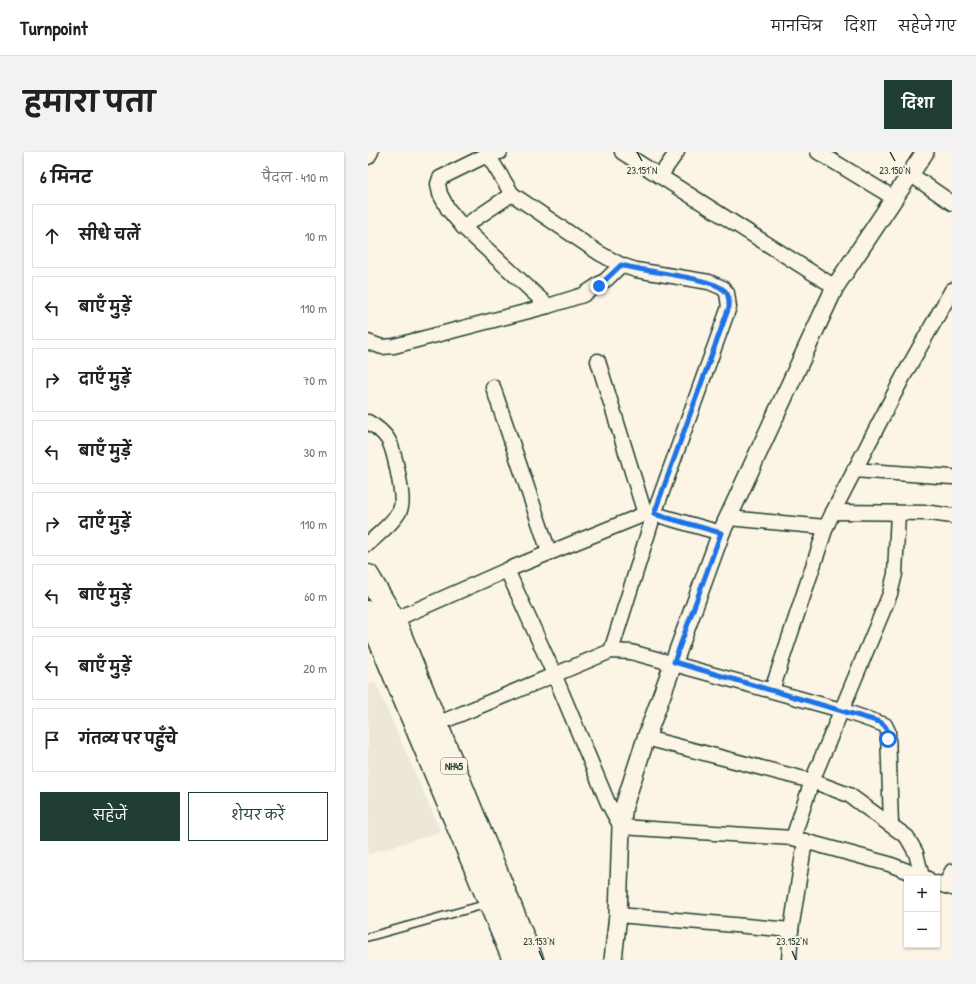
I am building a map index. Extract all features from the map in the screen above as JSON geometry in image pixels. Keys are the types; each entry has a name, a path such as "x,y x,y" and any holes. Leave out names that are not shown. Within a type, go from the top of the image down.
{"highway":[{"name":"NH45","path":"368,576 380,620 489,904 514,960"},
{"name":"NH45","path":"380,620 437,724 532,960"}],"street":[{"path":"368,157 371,152"},
{"path":"622,152 835,287"},
{"path":"660,176 677,152"},
{"path":"818,152 894,198"},
{"path":"612,960 618,915 621,827 624,806 646,738 724,525 835,287 924,152"},
{"path":"548,306 463,227 448,209 440,194 438,184 440,178 491,153 512,194 598,253 621,265 636,270 709,282 723,288 728,294 729,307 650,514 612,651"},
{"path":"910,174 952,204"},
{"path":"463,227 512,194"},
{"path":"368,342 382,347 394,346 548,306 583,295 607,279 621,265"},
{"path":"772,690 826,527 854,470 952,290"},
{"path":"598,361 650,514"},
{"path":"493,387 549,552"},
{"path":"368,422 388,438 394,451 401,497 401,508 396,516 368,544"},
{"path":"854,470 952,477"},
{"path":"833,512 952,516"},
{"path":"789,960 799,840 812,780 890,594 895,574 898,513"},
{"path":"380,620 549,552 650,514 724,525 826,527"},
{"path":"507,570 554,674 608,803 621,827"},
{"path":"437,724 612,651 631,652 674,662 772,690 880,722 885,725 888,731 891,825"},
{"path":"646,738 812,780 849,795 907,837 913,844 924,876"},
{"path":"621,827 799,840 890,864 920,876"},
{"path":"945,885 952,871"},
{"path":"618,915 791,930"}],"lane":[{"path":"368,937 489,904"}],"shaded area":[{"path":"368,683 376,684 441,832 368,854"}],"route":[{"path":"599,286 621,265 636,270 709,282 723,288 728,294 729,307 654,514 721,533 674,662 880,722 885,725 888,731 888,739"}]}
